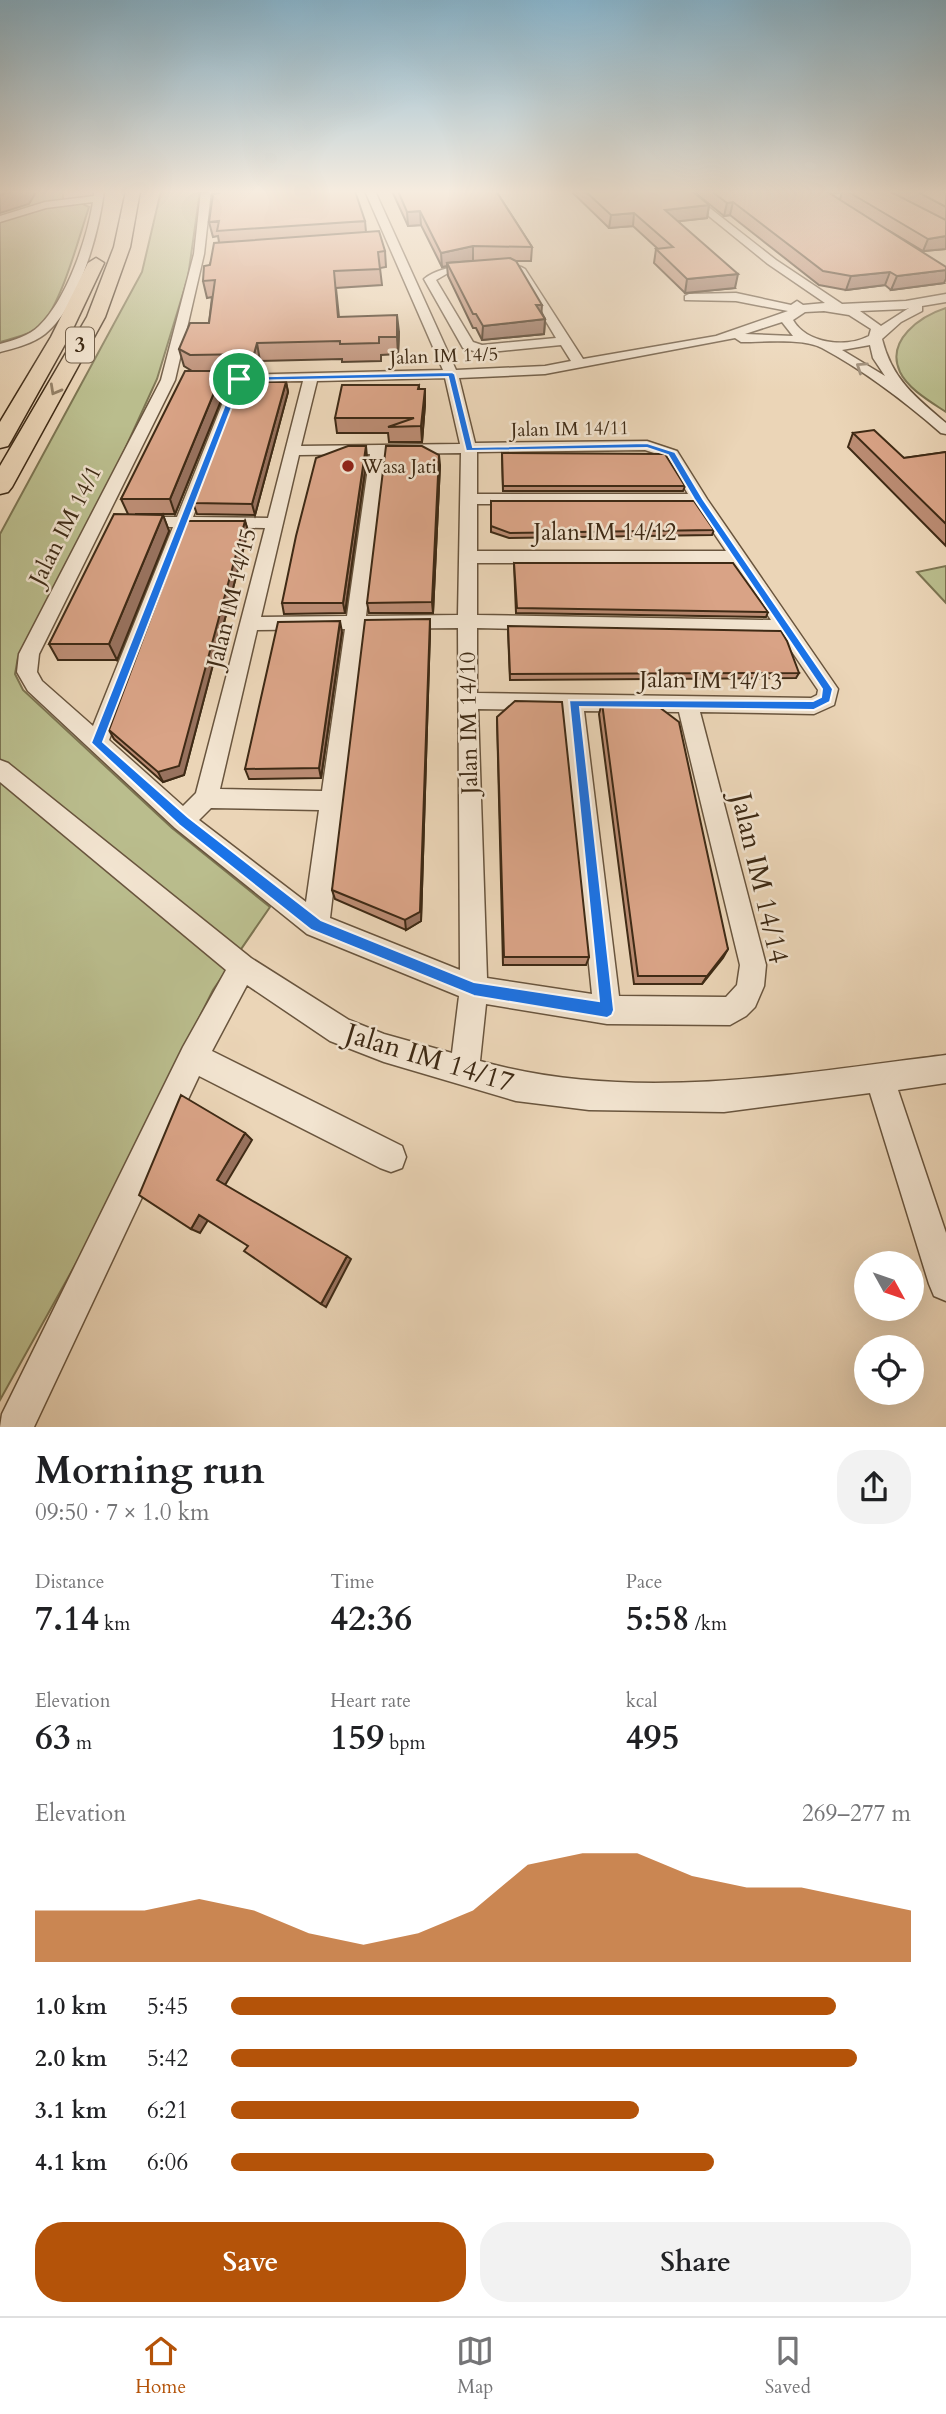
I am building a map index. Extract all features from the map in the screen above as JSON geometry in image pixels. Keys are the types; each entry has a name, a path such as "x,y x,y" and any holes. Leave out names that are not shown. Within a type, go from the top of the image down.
{"highway":[{"name":"3","path":"0,440 54,347 98,258"},
{"name":"3","path":"0,487 96,317 118,258"}],"street":[{"path":"0,348 35,334 56,312 86,258"},
{"name":"Jalan IM 14/1","path":"198,258 168,380 29,654 27,672 35,686 183,821 316,925 474,989"},
{"name":"Jalan IM 14/10","path":"399,258 452,374 469,449 467,701 474,989 464,1073"},
{"path":"768,258 839,309 868,319 877,328 875,338 880,358 900,391"},
{"path":"772,261 794,293 793,313 788,325 791,329 900,391 946,430"},
{"path":"565,341 481,349 468,345 430,279 446,270 512,266 520,268 565,341 579,364"},
{"path":"689,298 736,297 793,313"},
{"path":"718,339 814,307 839,309 930,302 946,298"},
{"path":"718,339 788,337 858,345 875,338 897,319 930,302"},
{"name":"Jalan IM 14/5","path":"168,380 545,370 718,339"},
{"name":"Jalan IM 14/15","path":"206,798 311,378"},
{"path":"97,743 239,379"},
{"name":"Jalan IM 14/11","path":"293,450 658,447 672,454 699,499 740,557"},
{"path":"316,925 378,450"},
{"path":"470,499 699,499"},
{"path":"95,522 275,523"},
{"name":"Jalan IM 14/12","path":"470,557 740,557"},
{"name":"Jalan IM 14/13","path":"467,701 814,706 827,699 828,689 740,557"},
{"path":"249,624 467,621 785,626"},
{"path":"573,703 607,1010"},
{"name":"Jalan IM 14/14","path":"474,989 607,1010 730,1011 743,1003 752,987 752,965 687,703"},
{"name":"Jalan IM 14/17","path":"0,769 242,967 340,1031 384,1048 464,1073 540,1089 589,1095 659,1098 724,1097 946,1069"},
{"path":"183,821 206,798 331,801"},
{"path":"15,1427 193,1057 242,967"},
{"path":"193,1057 391,1157"},
{"path":"880,1079 946,1284"}],"green space":[{"path":"0,258 73,258 56,302 41,325 22,336 0,342"},
{"path":"145,258 191,258 188,277 157,379 104,495 18,657 15,674 23,690 172,828 270,907 213,990 89,1240 0,1400 0,534 142,272"},
{"path":"946,308 946,412 908,384 900,372 897,350 901,340 917,323"},
{"path":"946,566 946,603 917,572"}],"building":[{"path":"211,258 379,258 380,269 334,271 338,317 397,315 397,337 379,337 379,343 257,343 254,354 190,355 179,349 190,323 209,323 215,280 203,281 204,266 210,265"},
{"path":"510,258 516,261 542,305 536,305 545,319 483,326 476,314 473,314 447,263"},
{"path":"665,258 719,258 738,274 687,279"},
{"path":"806,258 931,258 946,267 946,270 897,276 890,272 851,276 823,271"},
{"path":"185,371 223,371 170,499 121,499"},
{"path":"243,374 252,374 249,382 286,382 252,504 193,503"},
{"path":"342,385 419,385 418,389 425,389 421,426 388,427 414,418 335,418"},
{"path":"874,430 904,458 946,452 946,524 853,433"},
{"path":"348,446 366,446 343,603 282,603 316,458"},
{"path":"386,446 422,446 439,455 432,602 367,603"},
{"path":"502,453 665,454 685,486 503,486"},
{"path":"491,501 694,501 714,530 510,533 491,526"},
{"path":"114,514 163,515 109,644 49,644"},
{"path":"187,521 245,521 179,766 158,772 109,730"},
{"path":"514,563 733,563 768,612 517,608"},
{"path":"430,619 420,912 405,920 332,890 365,620"},
{"path":"340,621 319,768 245,769 278,622"},
{"path":"508,626 781,631 799,673 510,674"},
{"path":"515,701 562,702 589,957 504,957 497,717"},
{"path":"602,703 655,704 679,722 728,949 707,976 638,976"},
{"path":"181,1095 245,1133 217,1180 347,1256 321,1304 244,1251 248,1246 199,1215 191,1229 139,1195"}],"place":[{"name":"Wasa Jati","path":"348,466"}],"route":[{"path":"452,374 469,449 647,445 666,450 672,454 699,499 828,689 827,699 814,706 573,703 607,1010 474,989 316,925 183,821 97,743 239,379 452,374"}]}
